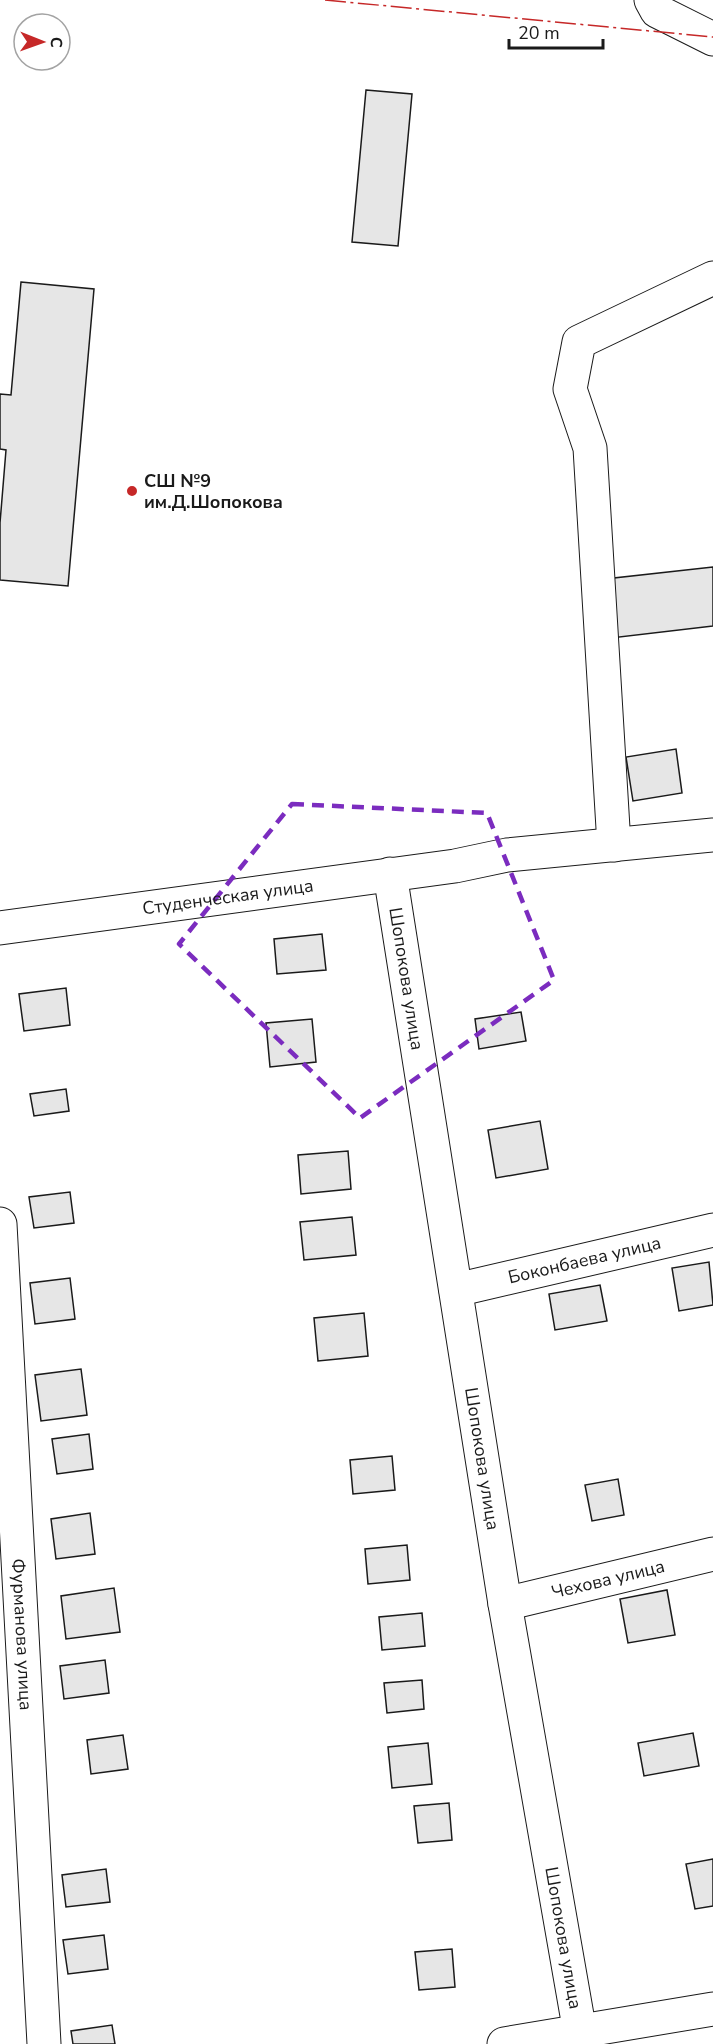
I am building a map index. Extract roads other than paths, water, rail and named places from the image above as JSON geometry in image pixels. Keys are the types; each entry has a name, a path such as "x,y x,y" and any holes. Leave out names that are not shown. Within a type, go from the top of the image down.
{"street":[{"path":"651,0 657,11 713,39"},
{"path":"713,278 579,342 570,389 590,448 614,844 713,835"},
{"name":"Студенческая улица","path":"0,928 455,866 507,855 614,844"},
{"name":"Шопокова улица","path":"390,874 505,1604 582,2037"},
{"name":"Фурманова улица","path":"0,1224 44,2044"},
{"name":"Боконбаева улица","path":"456,1290 713,1230"},
{"name":"Чехова улица","path":"505,1604 713,1554"},
{"path":"504,2044 582,2037 713,2009"}],"place":[{"name":"СШ №9 им.Д.Шопокова","path":"132,491"}]}
